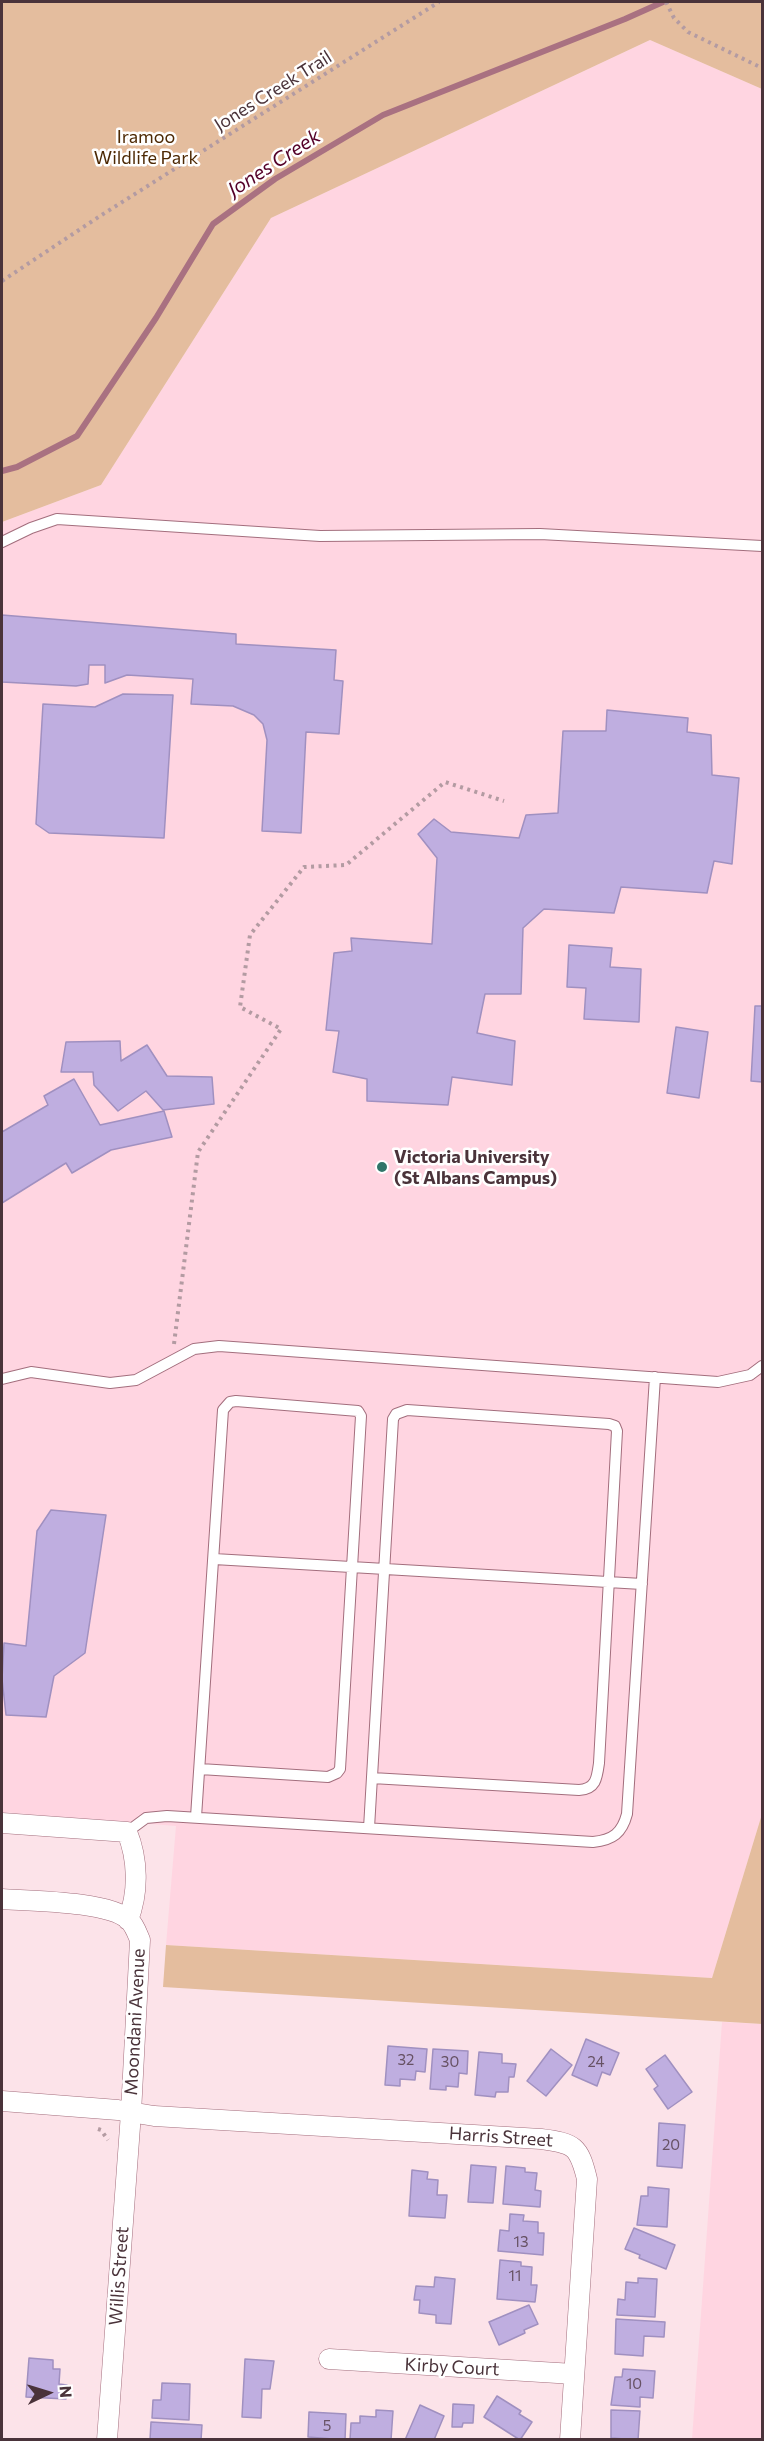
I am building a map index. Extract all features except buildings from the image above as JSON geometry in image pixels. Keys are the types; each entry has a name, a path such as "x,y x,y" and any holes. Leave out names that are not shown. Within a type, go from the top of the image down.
{"street":[{"path":"2,1823 127,1832 136,1879 134,1907 128,1920 114,1912 88,1906 2,1899"},
{"name":"Moondani Avenue","path":"128,1920 136,1930 141,1954 131,2113"},
{"name":"Harris Street","path":"2,2101 154,2116 565,2142 577,2152 587,2180 570,2439"},
{"name":"Willis Street","path":"107,2439 131,2113"},
{"name":"Kirby Court","path":"329,2360 574,2374"}],"lane":[{"path":"2,542 57,519 320,536 540,534 762,546"},
{"path":"2,1379 31,1372 110,1383 136,1380 194,1349 219,1346 718,1382 750,1376 762,1366"},
{"path":"127,1832 141,1821 154,1816 593,1842 605,1841 616,1836 624,1827 627,1814 655,1377"},
{"path":"196,1817 223,1410 230,1402 236,1401 358,1411 361,1416 340,1769 328,1777 200,1769"},
{"path":"369,1828 393,1419 396,1414 407,1410 615,1426 599,1763 598,1775 592,1787 579,1790 372,1779"},
{"path":"214,1559 642,1584"}],"path":[{"name":"Jones Creek Trail","path":"2,281 439,2"},
{"path":"666,2 674,18 688,32 762,68"},
{"path":"172,1359 198,1152 281,1029 240,1007 250,935 304,867 346,865 445,782 504,801"},
{"path":"90,2129 101,2130 109,2137 108,2149"}],"shaded area":[{"name":"Victoria University (St Albans Campus)","path":"650,40 762,89 762,1814 712,1978 166,1945 176,1826 2,1812 2,522 101,485 271,218"},
{"path":"722,2022 762,2024 762,2439 692,2439"}],"green space":[{"name":"Iramoo Wildlife Park","path":"2,2 762,2 762,89 650,40 271,218 101,485 2,522"},
{"path":"762,1814 762,2024 163,1987 166,1945 712,1978"}],"waterway":[{"name":"Jones Creek","path":"2,471 17,467 77,436 156,318 213,224 275,179 383,115 663,2"}],"place":[{"name":"Victoria University (St Albans Campus)","path":"382,1167"}]}
